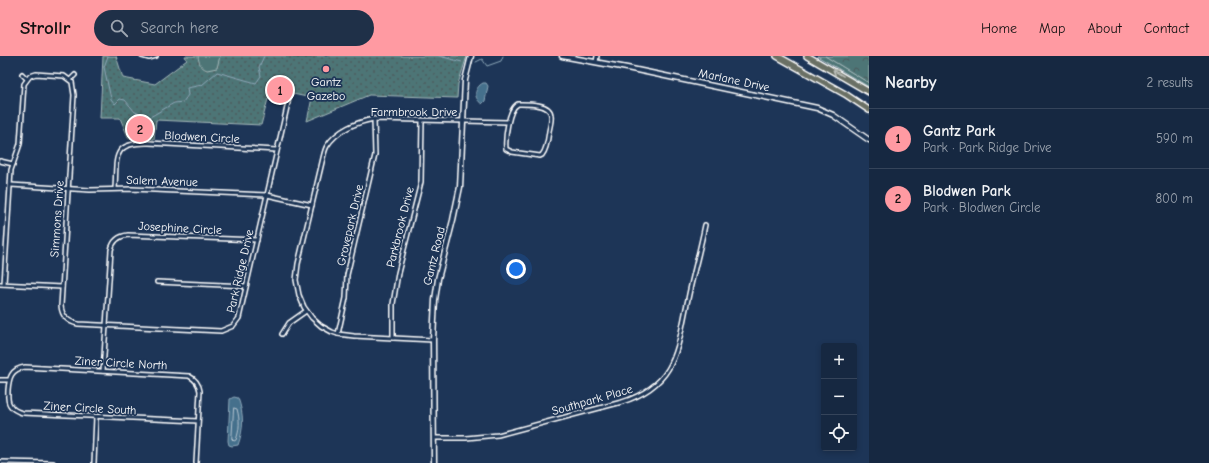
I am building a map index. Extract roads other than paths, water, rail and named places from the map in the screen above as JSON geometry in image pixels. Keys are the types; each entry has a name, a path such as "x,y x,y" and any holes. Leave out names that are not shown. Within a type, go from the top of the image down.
{"highway":[{"path":"777,56 868,109"},
{"path":"807,56 869,92"}],"main road":[{"name":"Gantz Road","path":"434,463 434,310 436,290 454,220 460,187 465,80 471,56"},
{"name":"Marlane Drive","path":"562,56 817,108 833,115 869,140"}],"street":[{"path":"142,56 149,58 156,56"},
{"path":"596,62 597,56"},
{"path":"22,74 27,78"},
{"path":"4,284 10,185 13,164 20,144 24,84 27,78 32,75 62,75 70,80 75,75"},
{"name":"Simmons Drive","path":"70,80 73,85 74,95 61,309 66,318 71,322 78,324 106,325"},
{"name":"Park Ridge Drive","path":"106,325 226,330 234,326 238,321 290,94"},
{"path":"518,104 533,104 545,107 552,116 545,149 542,155 512,152 506,149 508,122 512,109 518,104"},
{"name":"Farmbrook Drive","path":"306,311 299,295 296,280 298,264 323,158 327,146 335,136 347,128 366,120 374,119 508,122"},
{"name":"Grovepark Drive","path":"338,334 346,298 347,275 375,155 374,119"},
{"name":"Parkbrook Drive","path":"393,338 393,304 398,273 421,182 422,121"},
{"name":"Blodwen Circle","path":"115,189 118,155 121,149 130,144 149,143 277,150"},
{"path":"0,161 13,164"},
{"name":"Salem Avenue","path":"10,185 98,190 115,189 267,195 312,205"},
{"name":"Southpark Place","path":"434,438 466,438 498,435 622,402 647,391 656,384 666,374 676,353 705,225"},
{"name":"Josephine Circle","path":"104,371 111,250 114,242 120,237 128,235 257,240"},
{"path":"157,282 246,286"},
{"path":"0,284 62,287"},
{"path":"282,334 289,323 306,311 321,326 338,334 433,340"},
{"name":"Ziner Circle North","path":"9,380 14,371 25,367 185,375 198,383 198,421"},
{"path":"0,380 9,380"},
{"name":"Ziner Circle South","path":"9,380 8,397 10,405 15,411 23,413 198,421"},
{"path":"94,463 96,417"},
{"path":"196,463 198,421"},
{"path":"0,462 53,463"}],"water":[{"path":"483,83 486,83 488,86 485,101 482,104 477,99 476,90"},
{"path":"234,397 238,398 242,422 238,445 232,446 229,445 228,441 230,399"}],"waterway":[{"path":"108,56 104,67 111,99 115,104 120,99 125,100 135,112 150,117 174,103 183,102 188,95 187,88 202,85 217,72 256,83 261,76 259,67 264,56"},
{"path":"439,56 462,62"},
{"path":"476,62 482,59 487,66 501,61 503,56"}],"place":[{"name":"Gantz Gazebo","path":"326,69"},
{"name":"Gantz Park","path":"280,90"},
{"name":"Blodwen Park","path":"140,129"}]}
